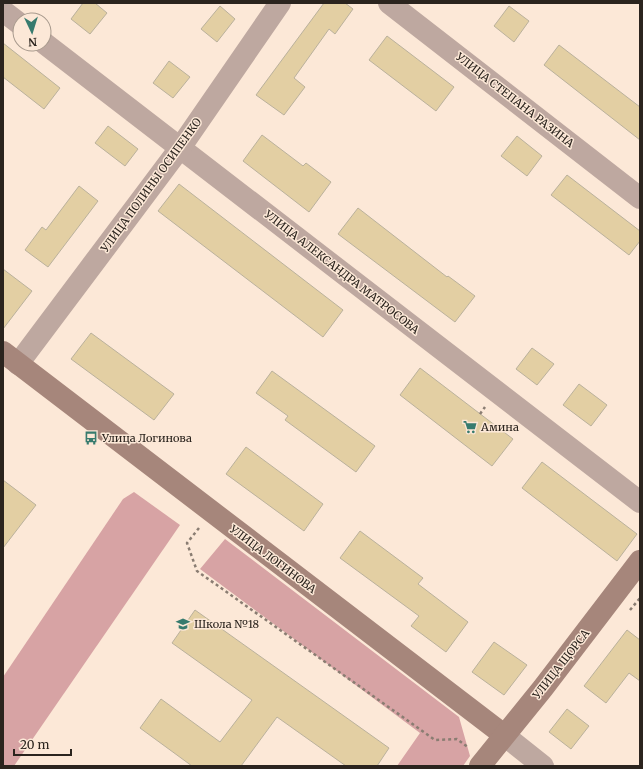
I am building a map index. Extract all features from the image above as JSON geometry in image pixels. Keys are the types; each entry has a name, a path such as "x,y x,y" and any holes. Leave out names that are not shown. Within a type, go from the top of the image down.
{"street":[{"name":"УЛИЦА ПОЛИНЫ ОСИПЕНКО","path":"11,358 180,148 280,3"},
{"name":"УЛИЦА СТЕПАНА РАЗИНА","path":"389,3 640,198"},
{"path":"3,11 12,18"},
{"name":"УЛИЦА АЛЕКСАНДРА МАТРОСОВА","path":"52,48 640,502"},
{"name":"УЛИЦА ЛОГИНОВА","path":"11,358 543,766"},
{"name":"УЛИЦА ЩОРСА","path":"482,763 542,688 640,560"}],"path":[{"path":"480,414 486,406"},
{"path":"211,512 187,543 197,571 435,740 457,739 482,763"}],"shaded area":[{"path":"134,492 180,525 14,766 3,766 3,677 123,499"},
{"path":"225,539 459,717 470,756 463,766 397,766 420,733 200,569"}],"building":[{"path":"83,3 95,3 107,13 90,34 71,19"},
{"path":"324,3 345,3 353,9 335,34 329,29 294,78 305,87 284,115 256,95"},
{"path":"220,6 235,19 217,42 201,29"},
{"path":"509,6 529,21 514,42 494,26"},
{"path":"387,36 454,87 436,111 369,60"},
{"path":"3,43 12,50 12,52 14,52 60,88 44,109 3,77"},
{"path":"559,45 640,107 640,140 544,65"},
{"path":"169,61 190,77 173,98 153,83"},
{"path":"108,126 138,149 125,166 95,143"},
{"path":"262,135 303,166 306,163 331,182 309,212 243,161"},
{"path":"517,136 542,156 527,176 501,156"},
{"path":"567,175 640,231 640,241 629,255 551,195"},
{"path":"179,184 343,310 323,337 158,211"},
{"path":"79,186 98,201 48,267 25,250 42,227 46,230"},
{"path":"358,208 447,277 448,276 475,296 455,322 338,234"},
{"path":"3,269 32,291 3,329"},
{"path":"91,333 174,394 154,420 71,359"},
{"path":"532,348 554,364 537,385 516,369"},
{"path":"420,368 513,439 492,466 400,395"},
{"path":"272,371 375,446 356,472 285,420 288,416 256,393"},
{"path":"579,384 607,405 591,426 563,405"},
{"path":"246,447 323,504 304,531 226,474"},
{"path":"542,462 637,534 617,561 522,488"},
{"path":"3,480 36,505 3,548"},
{"path":"360,531 423,578 418,584 468,622 446,652 411,626 419,616 340,558"},
{"path":"195,610 389,748 377,766 346,766 277,717 241,766 192,766 140,728 161,699 220,742 252,700 172,643"},
{"path":"627,630 640,640 640,681 629,673 606,703 584,686"},
{"path":"494,642 527,665 504,695 472,672"},
{"path":"567,709 589,726 571,749 549,732"}],"place":[{"name":"Амина","path":"470,427"},
{"name":"Улица Логинова","path":"91,438"},
{"name":"Школа №18","path":"183,624"}]}
